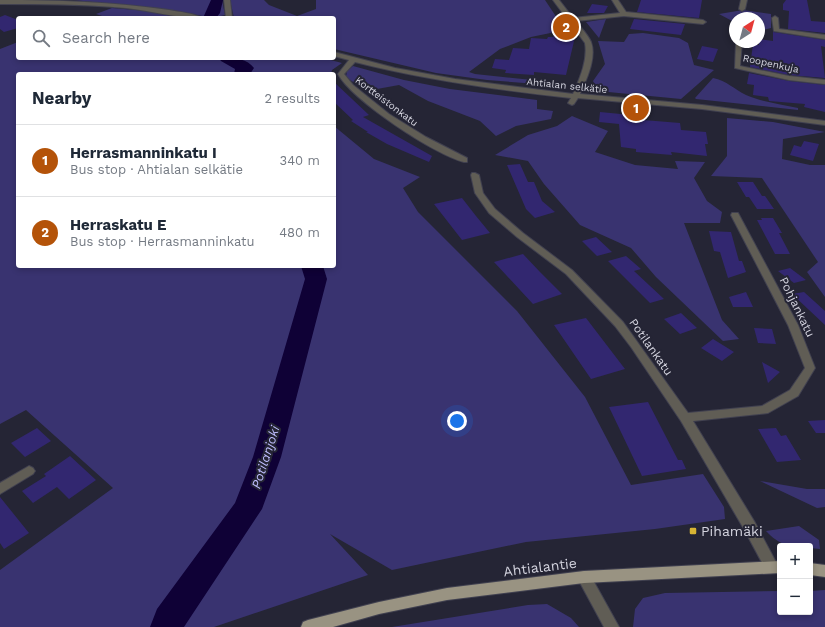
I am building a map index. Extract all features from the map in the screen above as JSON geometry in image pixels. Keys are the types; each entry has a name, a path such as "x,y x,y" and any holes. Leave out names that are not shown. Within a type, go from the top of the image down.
{"main road":[{"name":"Ahtialantie","path":"308,627 379,608 447,594 584,577 775,566"},
{"path":"813,569 825,571"}],"street":[{"path":"227,0 229,16"},
{"path":"556,0 588,43 588,61 576,96 572,103"},
{"path":"614,0 624,14"},
{"path":"742,9 744,0"},
{"path":"0,2 59,2 115,5 152,9 189,16"},
{"path":"571,20 624,14 703,22"},
{"path":"775,18 776,30 825,37"},
{"name":"Roopenkuja","path":"738,48 737,66 789,78 825,82"},
{"name":"Ahtialan selkätie","path":"336,55 430,78 482,86 767,115 825,123"},
{"name":"Kortteistonkatu","path":"353,60 341,74 344,81 370,103 409,132 464,160"},
{"name":"Potilankatu","path":"476,175 479,193 492,211 520,236 569,272 619,324 685,418 775,566"},
{"name":"Pohjankatu","path":"685,418 764,410 794,393 810,368 793,325 735,215"},
{"path":"0,489 29,471"},
{"path":"584,577 612,627"}],"shaded area":[{"path":"73,0 222,0 225,15 202,16 170,10"},
{"path":"230,0 264,0 269,5 297,16 234,16"},
{"path":"316,0 545,0 565,30 531,37 500,49 469,72 475,74 542,81 537,84 487,80 436,73 336,49 336,16 297,16 316,9"},
{"path":"112,8 148,11 172,16 102,16 96,14"},
{"path":"743,10 757,12 731,12"},
{"path":"729,12 729,19 719,14"},
{"path":"765,13 771,14 771,28 765,30"},
{"path":"606,19 599,38 586,22"},
{"path":"643,33 679,38 688,43 694,65 714,70 681,99 598,91 593,81 605,64 598,41 624,42 629,34"},
{"path":"16,43 16,60 331,60 342,63 332,72 16,72 16,268 336,268 336,128 374,159 420,177 403,188 418,212 517,311 585,397 631,485 703,474 724,507 725,519 655,529 526,542 392,570 330,534 368,575 214,627 0,627 0,570 113,488 26,410 0,424 0,49"},
{"path":"353,66 404,80 450,89 537,100 537,109 553,111 551,119 516,126 496,136 480,121 428,101 399,85 366,91 346,77 347,71"},
{"path":"713,78 730,85 746,95 765,101 798,108 798,110 696,99 695,98"},
{"path":"572,116 608,131 595,152 635,165 678,169 675,161 705,162 694,178 707,201 722,212 720,223 684,223 722,320 739,339 723,341 656,277 631,248 580,225 544,184 528,161 495,155 528,135 557,126"},
{"path":"727,118 773,122 825,132 783,139 782,159 810,165 825,165 825,297 807,272 818,262 762,178 711,176 727,156"},
{"path":"760,481 807,489 825,489 825,507 817,508"},
{"path":"799,526 819,540 820,549 813,548 813,543 781,543 766,531"},
{"path":"825,590 825,627 633,627 635,609 643,598 665,593 777,591 777,615 813,615 813,591"},
{"path":"547,604 571,618 579,627 392,627 528,605"}],"building":[{"path":"641,0 702,0 699,18 637,12"},
{"path":"786,0 807,0 811,21 825,22 825,33 788,29 789,11 783,10 783,4"},
{"path":"592,4 608,6 604,13 587,13"},
{"path":"5,15 16,19 16,29 4,32 0,29 0,17"},
{"path":"634,19 685,24 681,35 630,29"},
{"path":"773,32 825,40 825,47 821,46 825,78 789,75 750,67 752,48 765,48 765,40 773,41"},
{"path":"554,35 575,37 566,75 534,72 534,75 505,73 506,70 492,68 495,59 509,60 513,48 529,49 531,38 547,39 548,37 553,37"},
{"path":"702,46 718,49 713,62 697,59"},
{"path":"749,73 789,81 825,85 825,112 804,107 805,104 769,101 768,97 753,95 754,85 747,84"},
{"path":"336,84 369,115 363,117 432,156 429,162 387,144 366,132 368,132 351,121 353,120 336,104"},
{"path":"600,112 631,115 631,119 680,123 681,130 706,132 708,144 705,144 707,156 671,152 672,155 636,152 636,149 621,147 619,124 599,122"},
{"path":"804,141 819,144 813,161 790,155 794,145 801,147"},
{"path":"520,164 528,182 534,182 542,201 555,212 535,218 526,209 507,165"},
{"path":"737,182 753,182 762,196 765,196 774,209 757,209 749,197 746,197"},
{"path":"462,198 490,233 462,240 434,204"},
{"path":"761,218 773,218 782,233 779,233 790,254 775,254 757,220 762,220"},
{"path":"709,231 731,232 739,261 742,261 746,272 728,278 720,252 714,251"},
{"path":"596,237 612,252 597,256 582,241"},
{"path":"523,254 562,294 533,304 494,262"},
{"path":"626,256 641,269 634,271 664,299 650,303 608,261"},
{"path":"790,268 806,280 794,283 778,271"},
{"path":"746,292 753,307 733,307 729,297"},
{"path":"804,292 825,311 825,325 792,294"},
{"path":"681,313 697,328 680,334 664,319"},
{"path":"586,318 625,369 591,379 554,325"},
{"path":"754,328 772,329 776,344 758,343"},
{"path":"713,339 734,352 722,361 701,348"},
{"path":"762,362 780,372 768,383"},
{"path":"648,402 678,460 682,460 686,469 642,476 609,407"},
{"path":"825,420 825,433 816,433 808,421"},
{"path":"37,428 51,441 25,457 11,443"},
{"path":"776,428 781,436 786,435 801,460 777,462 758,429"},
{"path":"70,456 96,480 69,499 57,487 33,503 22,491 46,476 44,474"},
{"path":"0,497 29,533 4,549 0,543"}],"waterway":[{"name":"Potilanjoki","path":"210,16 213,13 217,0"},
{"name":"Potilanjoki","path":"230,60 246,68 242,70 242,72"},
{"name":"Potilanjoki","path":"167,627 169,620 247,509 267,457 316,279 313,268"}],"place":[{"name":"Herraskatu E","path":"566,27"},
{"name":"Herrasmanninkatu I","path":"636,108"},
{"name":"Pihamäki","path":"693,531"}]}
